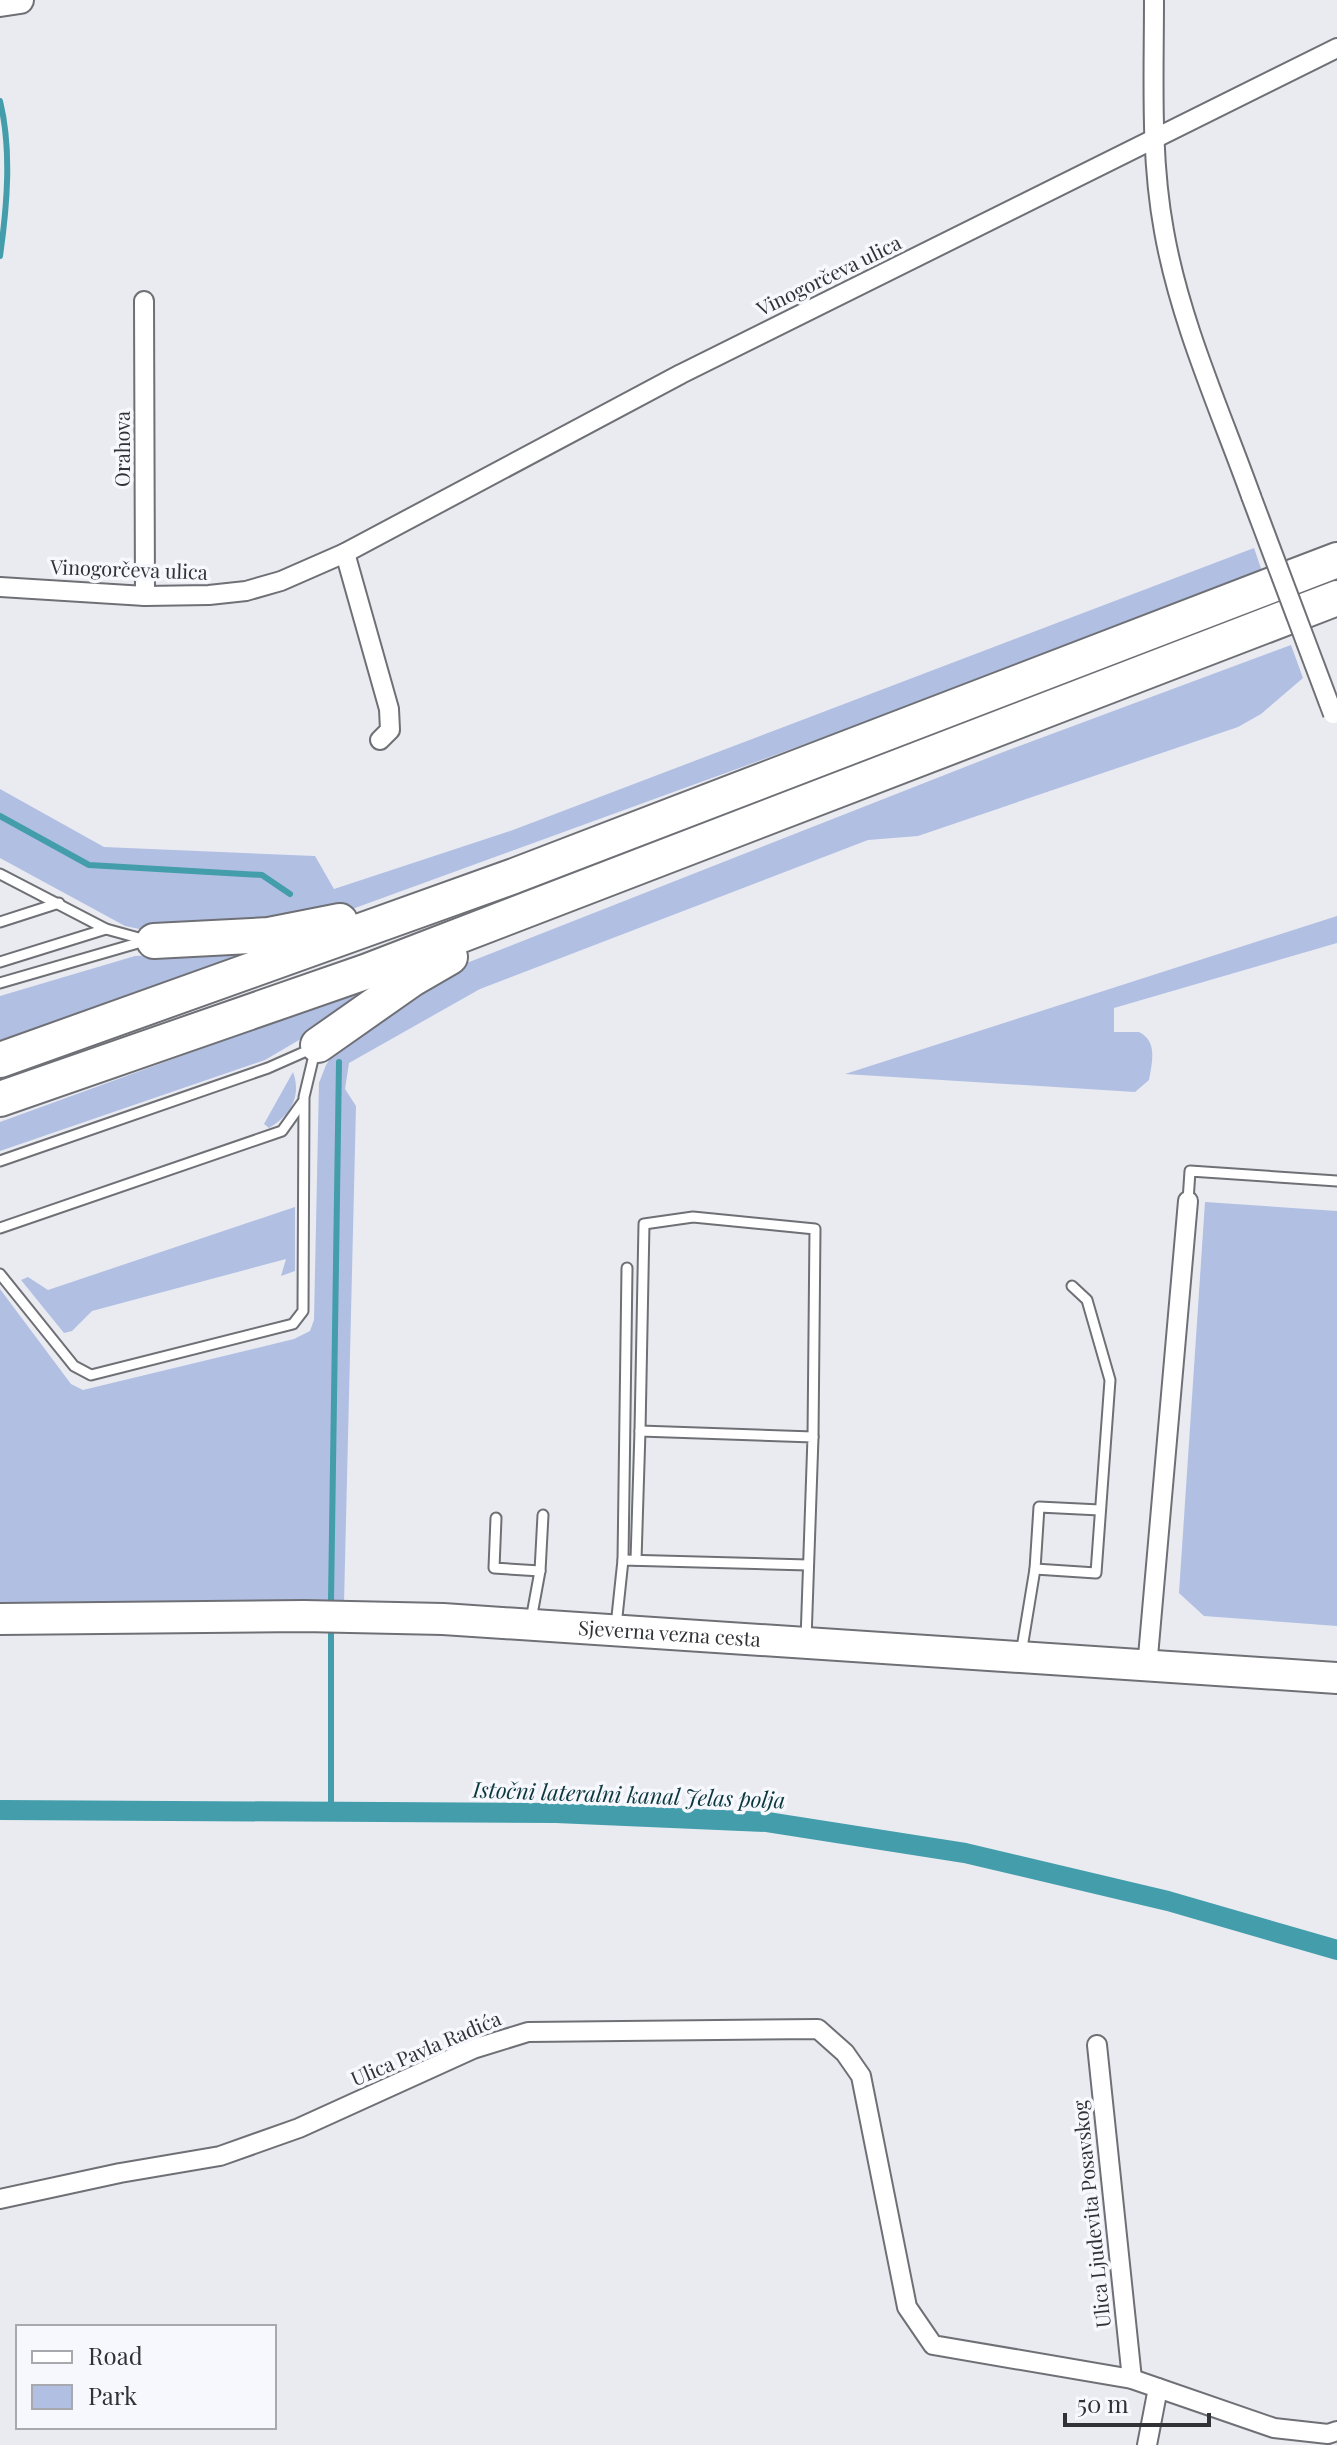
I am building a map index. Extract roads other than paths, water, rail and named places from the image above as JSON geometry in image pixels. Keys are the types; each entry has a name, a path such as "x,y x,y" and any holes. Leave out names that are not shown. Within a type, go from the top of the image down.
{"highway":[{"path":"0,1060 514,876 1337,560"},
{"path":"0,1099 365,972 1337,598"},
{"path":"318,1045 437,963 590,902 635,869"},
{"path":"154,941 249,937 318,927 444,885 492,875 514,876"}],"main road":[{"path":"0,3 20,0"},
{"name":"Sjeverna vezna cesta","path":"0,1619 304,1616 530,1624 1147,1668 1337,1678"}],"street":[{"path":"1154,0 1154,140 1164,233 1193,335 1335,719"},
{"name":"Vinogorčeva ulica","path":"0,587 145,596 246,591 281,581 345,553 681,374 1337,48"},
{"name":"Orahova","path":"144,301 145,596"},
{"path":"345,553 389,709 390,730 380,740"},
{"path":"1147,1668 1188,1201"},
{"name":"Ulica Pavla Radića","path":"0,2199 120,2173 220,2156 299,2128 473,2049 528,2032 818,2029 834,2041 861,2076 907,2307 933,2345 1132,2379"},
{"name":"Ulica Ljudevita Posavskog","path":"1097,2045 1132,2379"},
{"path":"1132,2379 1274,2428 1328,2434 1337,2431"},
{"path":"1147,2445 1158,2388"}],"lane":[{"path":"0,874 124,937 154,941"},
{"path":"0,922 59,903"},
{"path":"0,962 106,929"},
{"path":"0,983 115,948 154,941"},
{"path":"0,1274 74,1366 91,1375 293,1324 303,1311 304,1097 310,1065 318,1045"},
{"path":"0,1161 282,1063 318,1045"},
{"path":"0,1228 282,1131 299,1110 304,1097"},
{"path":"1188,1201 1190,1171 1337,1181"},
{"path":"636,1560 644,1224 693,1217 815,1229 813,1437 806,1642"},
{"path":"616,1629 623,1560 627,1268"},
{"path":"1035,1569 1096,1573 1110,1380 1087,1300 1072,1286"},
{"path":"640,1431 813,1437"},
{"path":"1021,1658 1035,1569 1039,1507 1100,1510"},
{"path":"530,1624 540,1571 543,1515"},
{"path":"496,1518 494,1568 540,1571"},
{"path":"623,1560 808,1565"}],"waterway":[{"path":"0,101 6,139 7,178 0,256"},
{"path":"0,816 89,865 262,875 290,894"},
{"path":"331,1600 339,1062"},
{"path":"331,1634 331,1810"},
{"name":"Istočni lateralni kanal Jelas polja","path":"0,1810 556,1813 767,1822 965,1853 1168,1901 1337,1950"}]}
